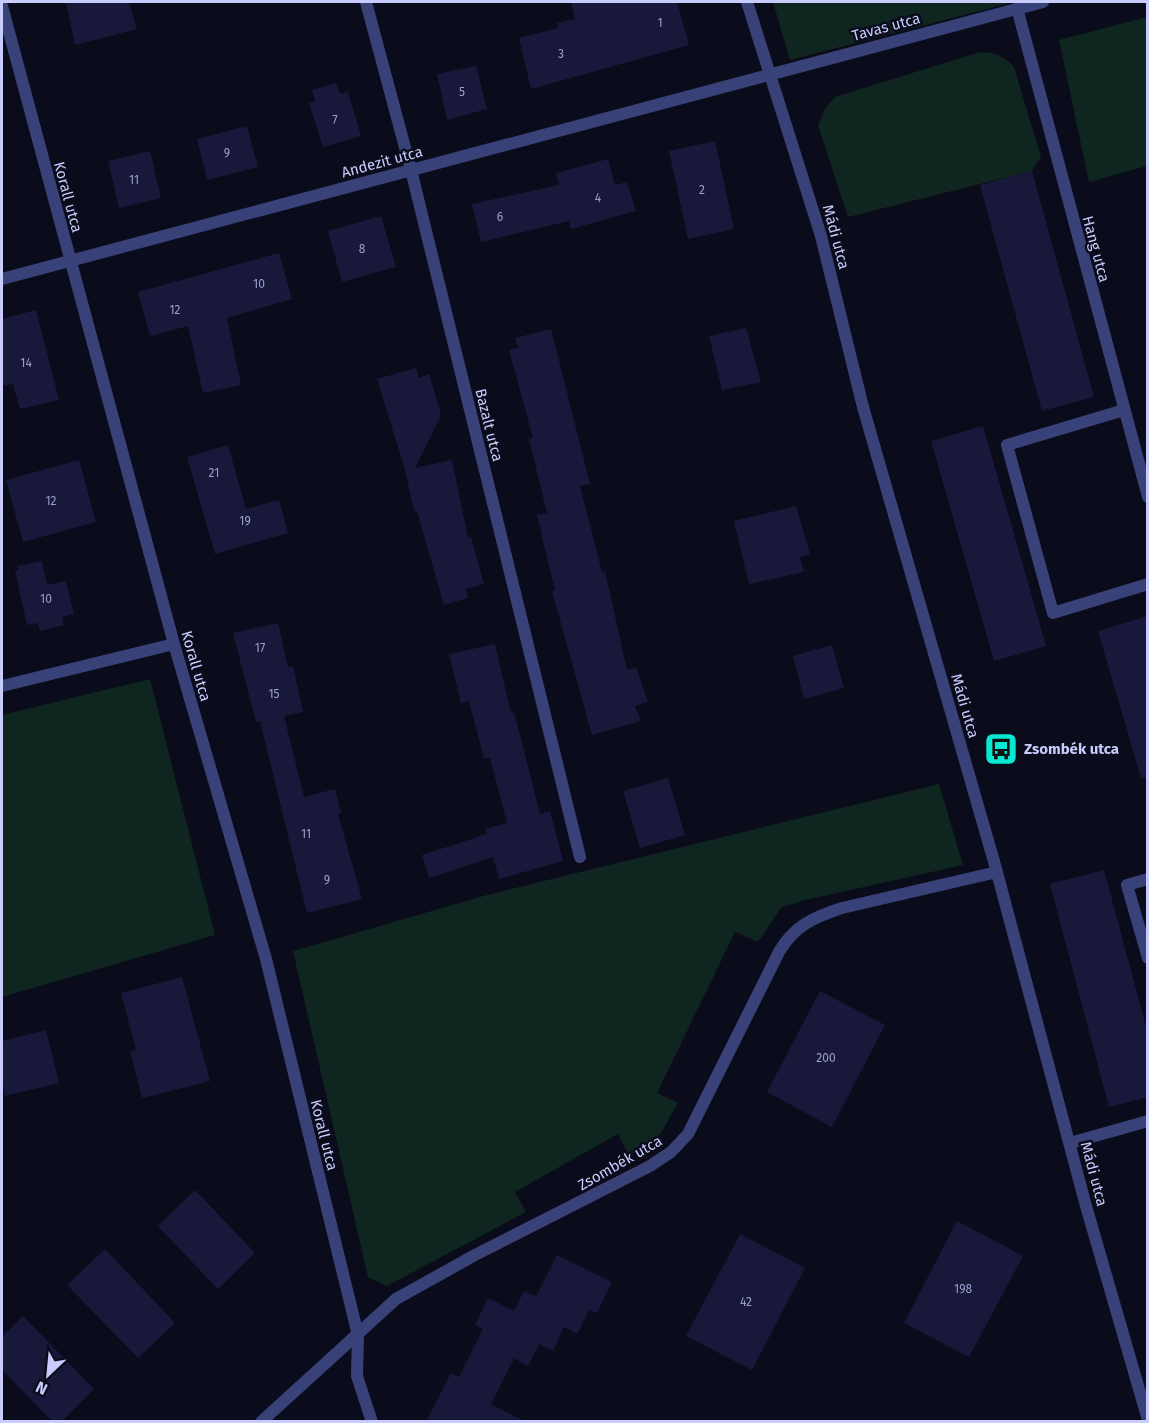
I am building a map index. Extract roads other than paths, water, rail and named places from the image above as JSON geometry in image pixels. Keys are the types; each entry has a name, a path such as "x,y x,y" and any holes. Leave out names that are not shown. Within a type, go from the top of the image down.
{"street":[{"name":"Bazalt utca","path":"366,2 411,170 580,857"},
{"name":"Mádi utca","path":"747,2 821,236 863,407 997,872 1148,1420"},
{"name":"Tavas utca","path":"771,73 1043,2"},
{"name":"Korall utca","path":"2,6 174,644 266,959 358,1335 357,1376 372,1422"},
{"name":"Hang utca","path":"1017,9 1148,496"},
{"name":"Andezit utca","path":"2,279 771,73"},
{"path":"1124,410 1007,445 1053,613 1148,584"},
{"path":"2,686 174,644"},
{"name":"Zsombék utca","path":"261,1422 396,1299 475,1255 650,1166 671,1152 688,1134 779,952 797,928 821,915 842,908 997,872"},
{"path":"1148,879 1127,885 1148,958"},
{"path":"1070,1143 1148,1121"}],"place":[{"name":"Zsombék utca","path":"1001,749"}]}
